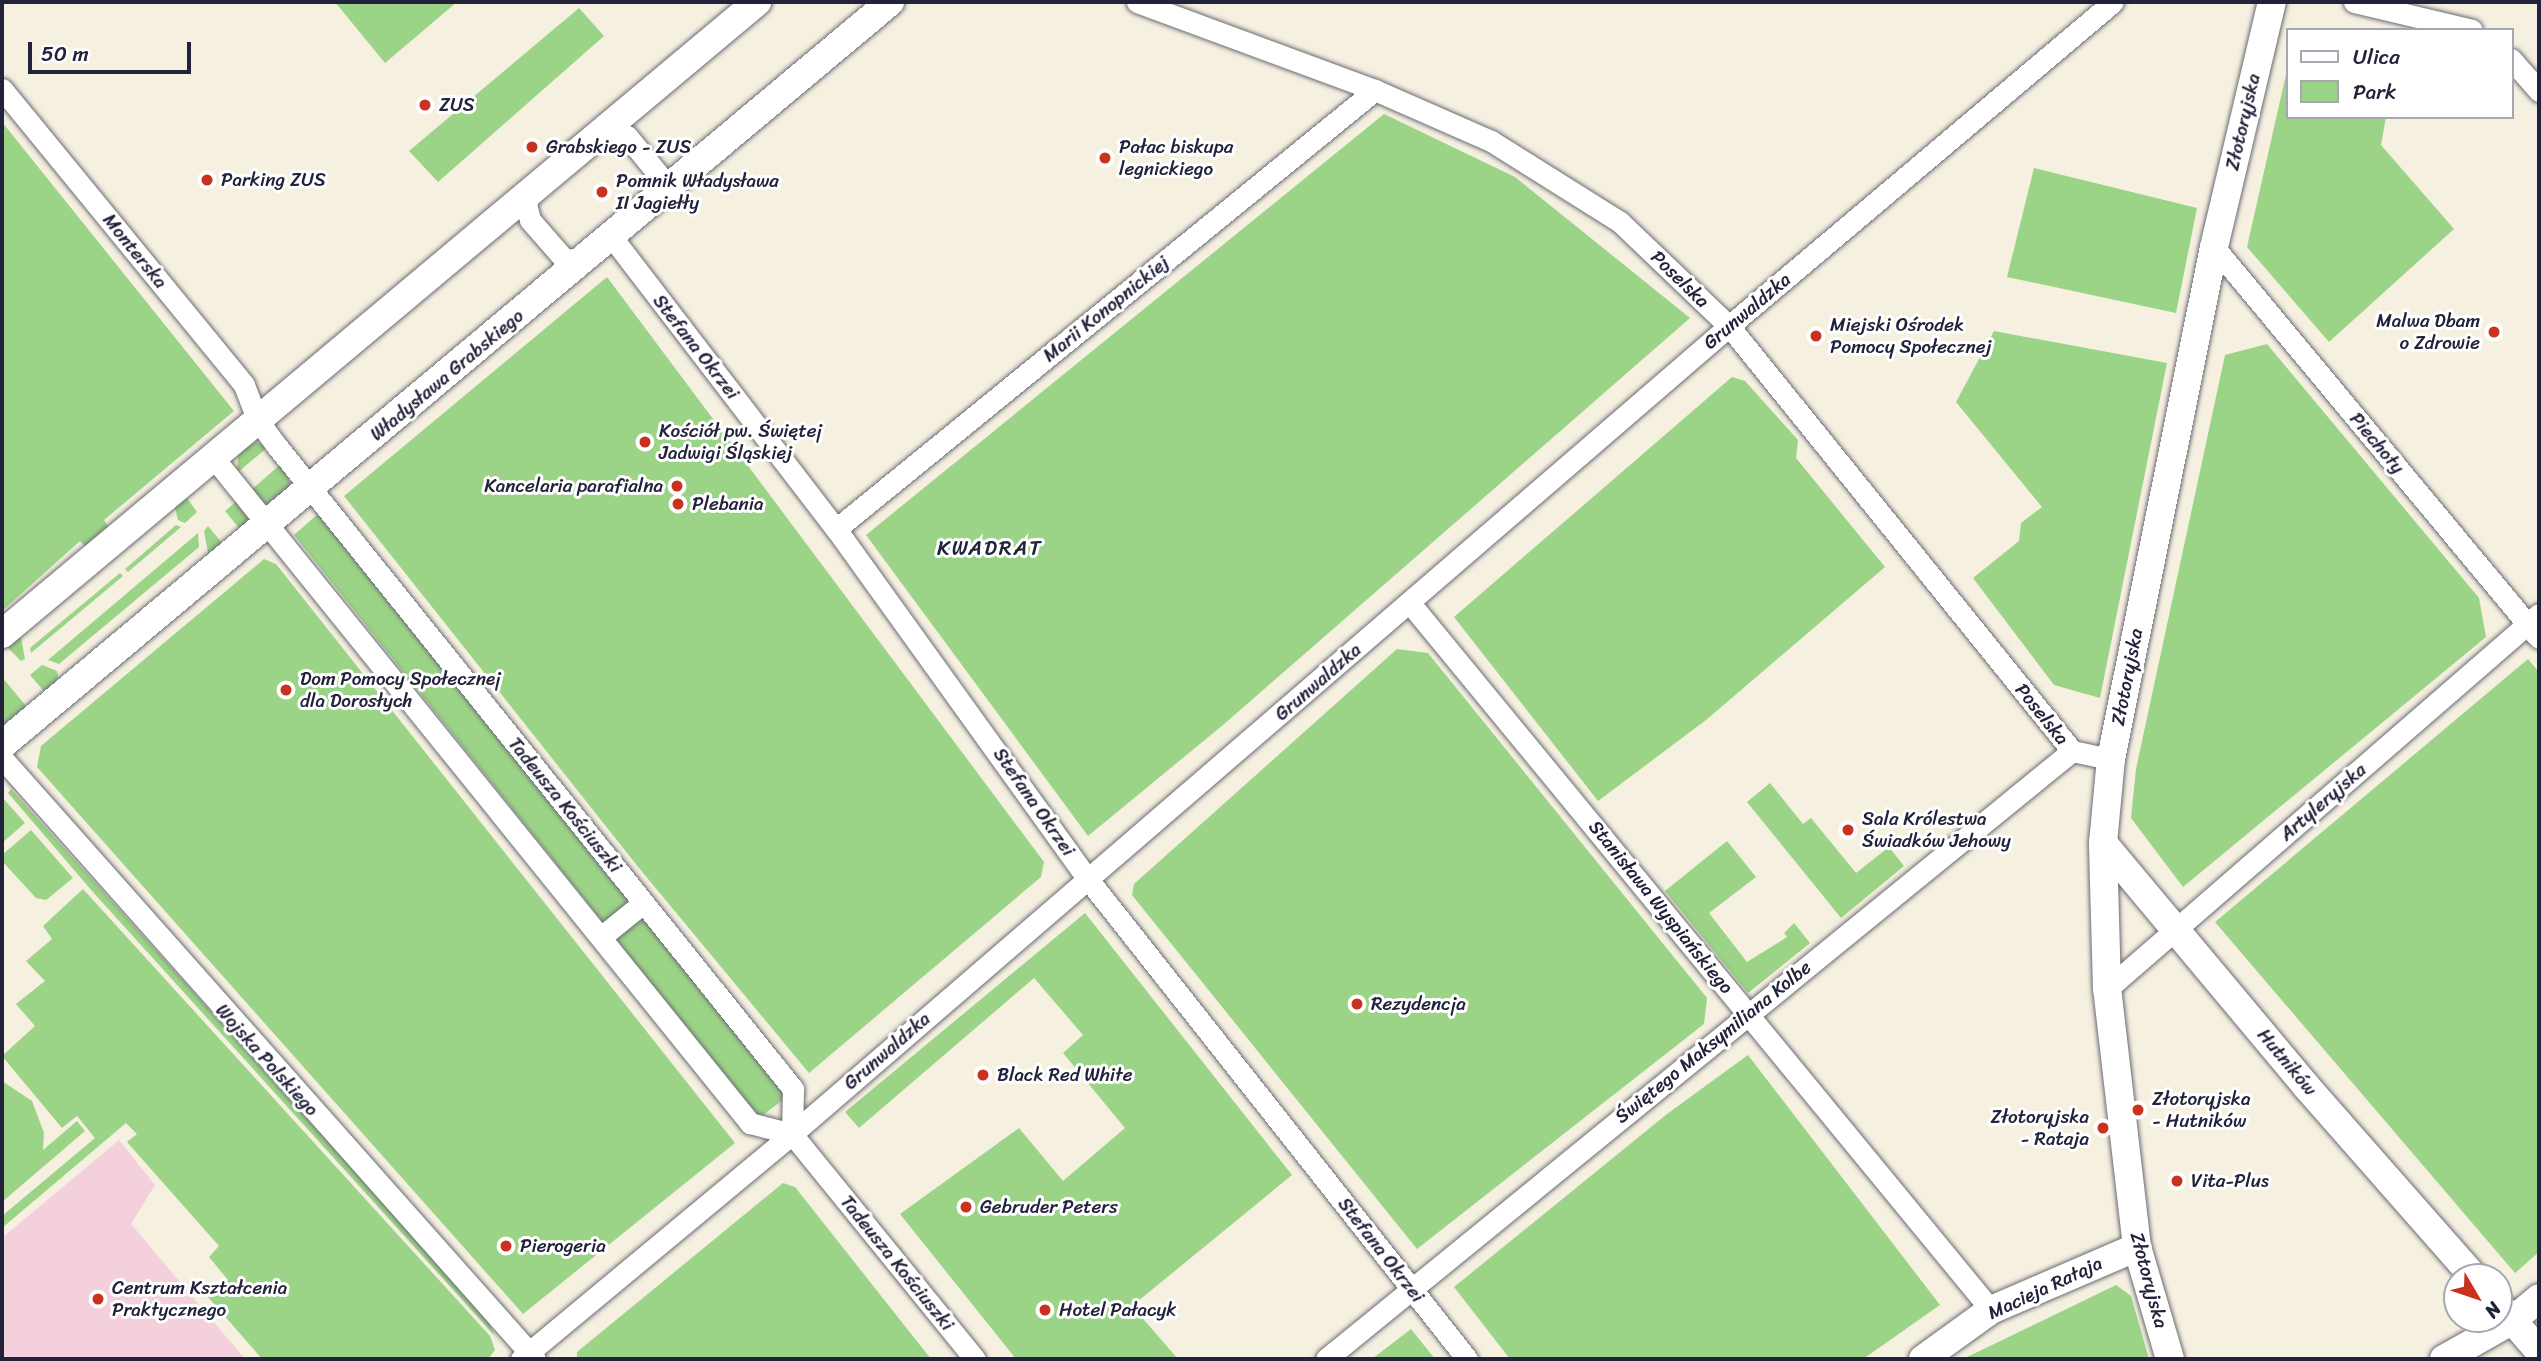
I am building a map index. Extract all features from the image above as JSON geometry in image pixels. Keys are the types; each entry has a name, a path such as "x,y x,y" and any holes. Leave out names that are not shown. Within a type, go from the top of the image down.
{"street":[{"path":"2,634 757,2"},
{"name":"Władysława Grabskiego","path":"2,745 268,526 890,2"},
{"name":"Poselska","path":"1137,2 1375,90 1491,141 1562,183 1620,222 1729,326 2072,751"},
{"name":"Grunwaldzka","path":"528,1357 792,1134 1729,326 2113,2"},
{"name":"Złotoryjska","path":"2170,1359 2137,1247 2107,989 2103,844 2110,759 2214,247 2272,2"},
{"path":"2354,2 2464,28"},
{"path":"2513,61 2539,91"},
{"name":"Monterska","path":"2,89 244,385 257,419"},
{"name":"Marii Konopnickiej","path":"836,529 1375,90"},
{"path":"604,130 627,136 663,180 660,196"},
{"path":"531,192 526,204 530,220 564,259 583,260"},
{"name":"Stefana Okrzei","path":"611,236 836,529 1087,878 1467,1359"},
{"name":"Piechoty","path":"2214,247 2535,625"},
{"name":"Tadeusza Kościuszki","path":"257,419 793,1089 792,1134 975,1359"},
{"path":"213,457 750,1123 792,1134"},
{"name":"Stanisława Wyspiańskiego","path":"1409,602 1991,1310"},
{"name":"Artyleryjska","path":"2107,989 2535,625"},
{"path":"2072,751 2110,759"},
{"name":"Świętego Maksymiliana Kolbe","path":"1326,1359 2072,751"},
{"name":"Wojska Polskiego","path":"2,758 528,1357"},
{"name":"Hutników","path":"2103,844 2306,1086 2462,1263"},
{"path":"601,937 643,903"},
{"name":"Macieja Rataja","path":"1923,1359 1991,1310 2137,1247"},
{"path":"2513,1310 2539,1298"},
{"path":"2513,1321 2539,1351"},
{"path":"2444,1359 2479,1333"}],"shaded area":[{"name":"Centrum Kształcenia Praktycznego","path":"119,1140 155,1185 131,1224 245,1359 2,1359 2,1238"}],"green space":[{"path":"335,2 457,2 385,63"},
{"path":"579,8 604,36 438,182 409,151"},
{"path":"2286,74 2286,119 2386,119 2381,145 2454,229 2329,342 2247,247"},
{"path":"1384,114 1515,177 1690,318 1223,725 1088,836 866,535"},
{"path":"2,122 234,411 104,520 108,526 85,546 80,541 2,611"},
{"path":"2034,168 2197,208 2176,313 2007,277"},
{"path":"607,277 1044,862 1041,877 809,1073 639,868 344,496"},
{"path":"1994,331 2167,363 2100,698 2054,685 1973,578 2019,541 2021,523 2042,507 1956,402"},
{"path":"2267,344 2479,598 2486,637 2183,887 2131,818 2136,769 2225,355"},
{"path":"1732,377 1745,381 1798,440 1796,458 1885,567 1706,720 1598,801 1454,617"},
{"path":"256,442 268,447 237,473 238,453"},
{"path":"282,463 291,486 270,504 263,503 251,490"},
{"path":"184,494 197,512 185,523 178,520 174,503"},
{"path":"237,501 248,516 244,534 225,511"},
{"path":"318,514 788,1096 759,1118 294,535"},
{"path":"176,525 181,527 128,572 125,569"},
{"path":"208,526 227,549 210,563 204,531"},
{"path":"198,533 199,547 59,664 48,660"},
{"path":"264,559 276,564 735,1143 523,1314 37,767 41,746"},
{"path":"120,573 123,576 31,653 30,648"},
{"path":"20,632 25,659 21,661 5,645"},
{"path":"1397,649 1428,653 1707,998 1704,1024 1417,1249 1132,895 1134,884"},
{"path":"2528,659 2539,672 2539,1252 2515,1273 2513,1263 2506,1263 2215,922"},
{"path":"42,665 57,671 61,689 50,698 30,675"},
{"path":"2,677 31,712 2,729"},
{"path":"1770,783 1803,824 1811,818 1856,873 1889,847 1904,866 1841,918 1747,802"},
{"path":"11,789 487,1319 495,1336 92,891 8,793"},
{"path":"2,797 25,823 2,843"},
{"path":"31,830 73,878 46,900 36,898 2,861 2,855"},
{"path":"1727,841 1756,877 1709,913 1747,962 1787,937 1784,933 1794,923 1810,943 1748,993 1665,891"},
{"path":"83,889 490,1336 495,1350 488,1359 262,1359 208,1297 228,1280 209,1257 219,1246 127,1142 137,1134 126,1123 2,1228 2,1216 95,1138 77,1116 62,1128 2,1056 35,1026 16,1004 45,981 26,961 52,939 43,926"},
{"path":"1085,913 1292,1175 1132,1306 1178,1359 1016,1359 900,1214 1019,1128 1063,1181 1125,1128 1063,1053 1083,1035 1034,978 859,1128 845,1112"},
{"path":"1748,1055 1940,1305 1863,1359 1510,1359 1454,1287 1667,1114"},
{"path":"2,1081 32,1101 44,1133 43,1150 77,1121 85,1131 2,1202"},
{"path":"783,1183 795,1187 931,1359 577,1359 577,1352"},
{"path":"2116,1285 2131,1296 2149,1359 1963,1359"},
{"path":"1411,1329 1435,1359 1372,1359"}],"place":[{"name":"ZUS","path":"425,105"},
{"name":"Grabskiego - ZUS","path":"532,147"},
{"name":"Pałac biskupa legnickiego","path":"1105,158"},
{"name":"Parking ZUS","path":"207,180"},
{"name":"Pomnik Władysława II Jagiełły","path":"602,192"},
{"name":"Malwa Dbam o Zdrowie","path":"2494,332"},
{"name":"Miejski Ośrodek Pomocy Społecznej","path":"1816,336"},
{"name":"Kościół pw. Świętej Jadwigi Śląskiej","path":"645,442"},
{"name":"Kancelaria parafialna","path":"677,486"},
{"name":"Plebania","path":"678,504"},
{"name":"Dom Pomocy Społecznej dla Dorosłych","path":"286,690"},
{"name":"Sala Królestwa Świadków Jehowy","path":"1848,830"},
{"name":"Rezydencja","path":"1357,1004"},
{"name":"Black Red White","path":"983,1075"},
{"name":"Złotoryjska - Hutników","path":"2138,1110"},
{"name":"Złotoryjska - Rataja","path":"2103,1128"},
{"name":"Vita-Plus","path":"2177,1181"},
{"name":"Gebruder Peters","path":"966,1207"},
{"name":"Pierogeria","path":"506,1246"},
{"name":"Centrum Kształcenia Praktycznego","path":"98,1299"},
{"name":"Hotel Pałacyk","path":"1045,1310"}],"district":[{"name":"KWADRAT","path":"990,548"}]}
